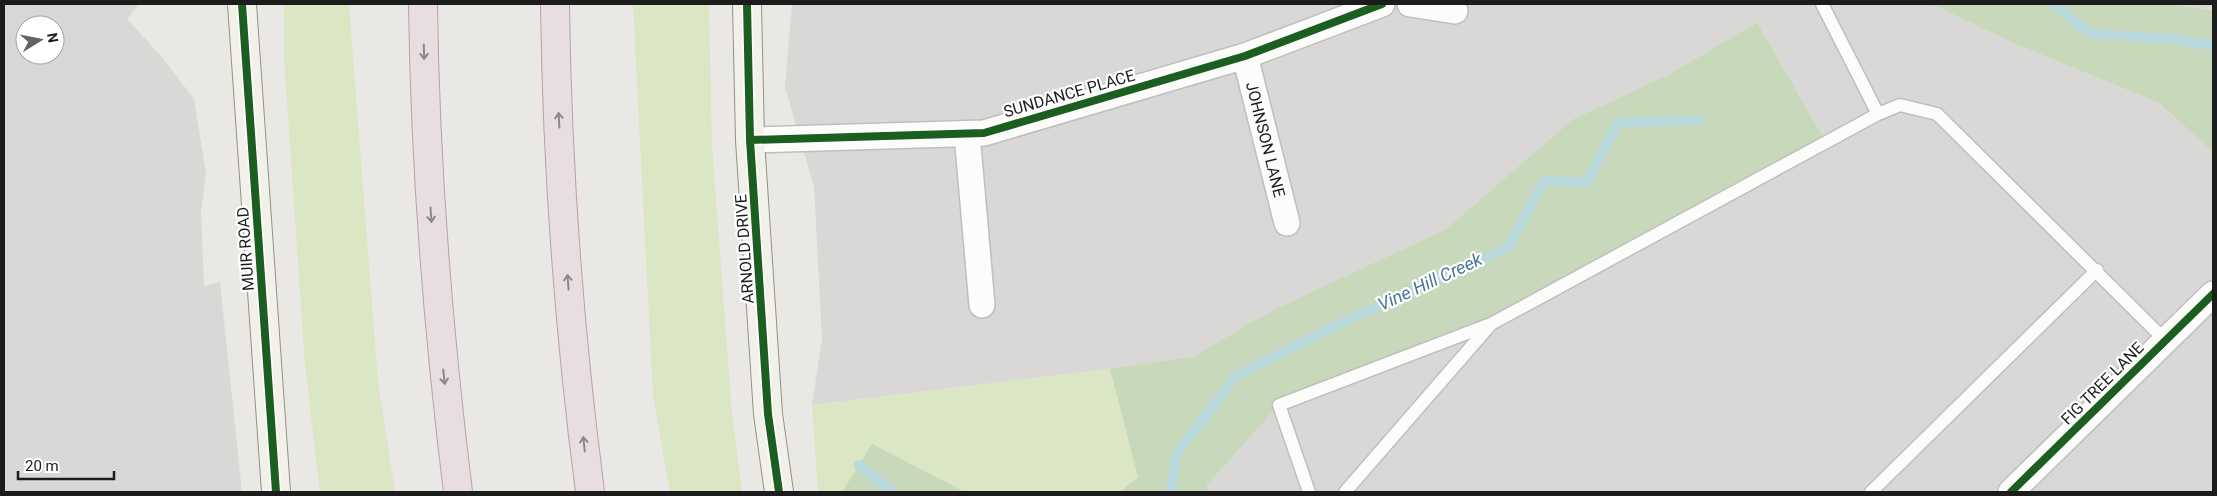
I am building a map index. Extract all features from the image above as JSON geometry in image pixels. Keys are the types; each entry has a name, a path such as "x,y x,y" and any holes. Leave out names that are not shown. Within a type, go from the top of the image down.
{"highway":[{"path":"423,4 426,132 435,279 458,492"},
{"path":"555,4 556,62 570,304 590,492"},
{"path":"556,62 570,4"}],"street":[{"name":"MUIR ROAD","path":"242,4 276,492"},
{"name":"ARNOLD DRIVE","path":"747,4 750,140 768,414 779,492"},
{"name":"SUNDANCE PLACE","path":"750,140 984,133 1244,56 1382,4"},
{"path":"1410,4 1455,11"},
{"name":"JOHNSON LANE","path":"1244,56 1287,223"},
{"path":"966,134 982,304"},
{"name":"FIG TREE LANE","path":"2011,492 2213,294"}],"lane":[{"path":"1822,4 1878,114"},
{"path":"1309,492 1279,405 1491,324 1878,114 1900,105 1936,114 2166,340"},
{"path":"1871,492 2096,270"},
{"path":"1345,492 1491,324"}],"shaded area":[{"path":"4,4 139,4 127,19 162,57 194,99 206,174 201,212 204,286 220,282 242,492 4,492"},
{"path":"792,4 1931,4 2011,42 2159,103 2213,152 2213,492 1208,492 1207,485 1279,405 1826,142 1757,22 1670,74 1573,119 1446,229 1273,310 1194,356 1110,369 812,405 822,339 814,186 785,87"},
{"path":"2167,4 2213,4 2213,10"}],"green space":[{"path":"284,4 349,4 378,381 395,492 320,492 305,365 284,58"},
{"path":"633,4 709,4 712,146 732,415 742,492 670,492 653,396"},
{"path":"1931,4 2167,4 2213,10 2213,152 2159,103 2011,42"},
{"path":"1757,22 1826,142 1491,324 1279,405 1207,485 1208,492 1120,492 1138,477 1110,369 1194,356 1273,310 1446,229 1573,119 1670,74"},
{"path":"1110,369 1138,477 1120,492 965,492 872,445 842,492 818,492 812,405"},
{"path":"872,444 965,492 842,492"}],"waterway":[{"name":"Vine Hill Creek","path":"2052,4 2091,34 2174,39 2213,46"},
{"name":"Vine Hill Creek","path":"1171,492 1176,455 1235,377 1326,330 1508,247 1544,181 1587,182 1618,123 1699,120"},
{"name":"Vine Hill Creek","path":"859,465 893,492"}],"cycle path":[{"path":"242,4 276,492"},
{"path":"747,4 750,140 768,414 779,492"},
{"path":"750,140 984,133 1245,56 1382,4"},
{"path":"2011,492 2213,294"}]}
